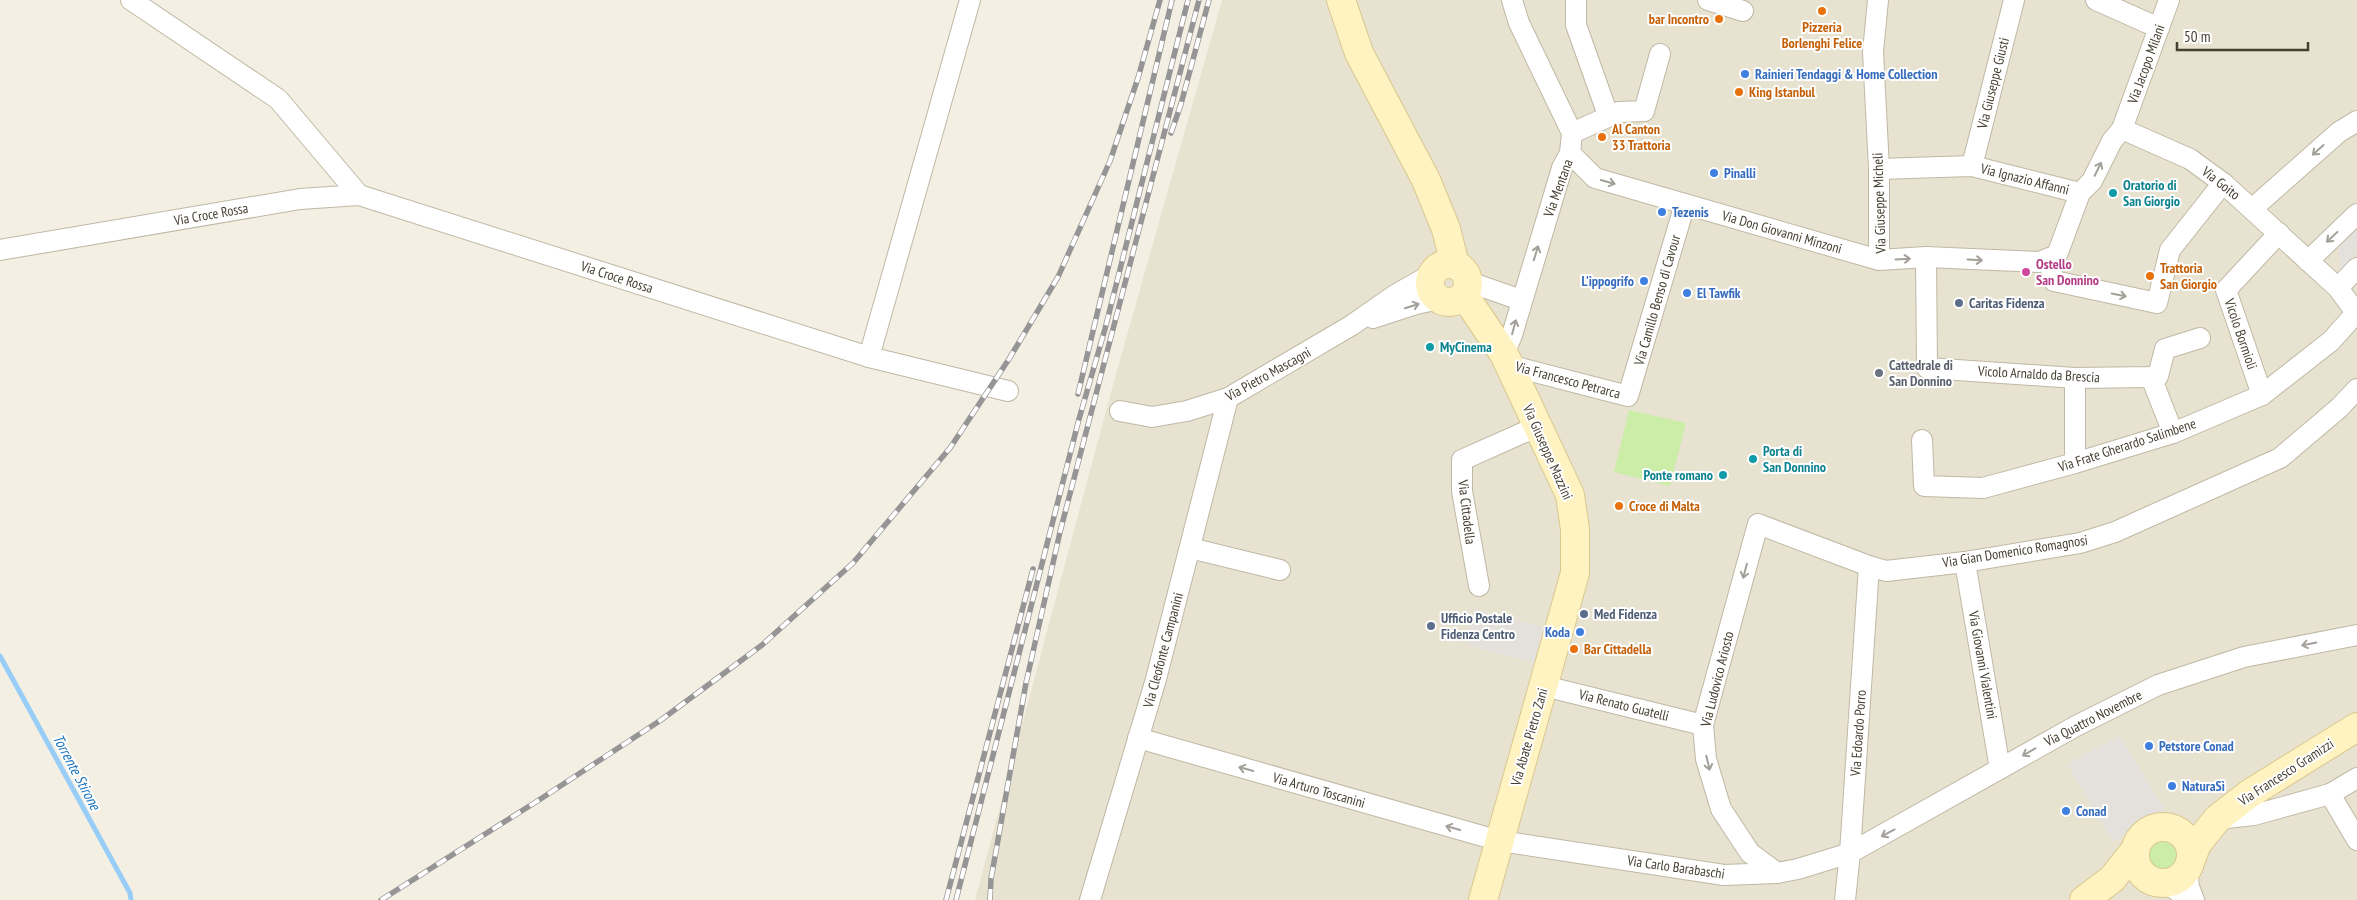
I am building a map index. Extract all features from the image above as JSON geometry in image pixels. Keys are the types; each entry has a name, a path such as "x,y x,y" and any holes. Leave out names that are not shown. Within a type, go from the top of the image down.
{"street":[{"path":"131,0 278,99 359,196"},
{"path":"869,357 970,0"},
{"path":"1341,0 1359,53 1426,180 1446,229 1448,284 1521,300"},
{"path":"1512,0 1520,23 1572,132 1608,115 1619,112 1644,111 1660,54"},
{"path":"1576,0 1576,24 1608,115"},
{"path":"1708,0 1743,11"},
{"name":"Via Giuseppe Giusti","path":"1972,166 2014,0"},
{"path":"2096,0 2159,28"},
{"name":"Via Jacopo Milani","path":"2048,259 2057,255 2080,193 2092,181 2112,141 2122,129 2169,0"},
{"name":"Via Giuseppe Micheli","path":"1877,2 1873,52 1879,169 1879,260 1926,258 2038,262 2048,259"},
{"path":"2252,208 2339,132 2357,121"},
{"name":"Via Goito","path":"2122,129 2190,159 2223,183 2338,288 2356,314"},
{"name":"Via Mentana","path":"1506,359 1521,300 1562,168 1570,153 1572,132"},
{"name":"Via Don Giovanni Minzoni","path":"1570,153 1596,178 1879,260"},
{"name":"Via Ignazio Affanni","path":"1879,169 1972,166 2080,193"},
{"path":"2048,259 2054,282 2157,303 2170,250 2223,183"},
{"name":"Via Croce Rossa","path":"0,250 300,199 359,196 869,357 1008,391"},
{"name":"Via Camillo Benso di Cavour","path":"1628,396 1685,204"},
{"path":"2308,261 2357,214"},
{"name":"Vicolo Bormioli","path":"2262,395 2226,290 2279,233"},
{"name":"Vicolo Arnaldo da Brescia","path":"1926,258 1927,368 2075,378 2151,377"},
{"path":"2338,288 2357,268"},
{"name":"Via Pietro Mascagni","path":"1120,411 1152,417 1187,410 1228,398 1352,325 1395,295 1448,284"},
{"name":"Via Giuseppe Mazzini","path":"1448,284 1468,332 1506,359 1570,495 1575,529 1575,573"},
{"name":"Via Frate Gherardo Salimbene","path":"1922,440 1924,486 1983,488 2075,463 2173,433 2262,395 2331,341 2356,314"},
{"path":"2173,433 2151,377 2158,376 2165,349 2200,338"},
{"name":"Via Francesco Petrarca","path":"1506,359 1628,396"},
{"path":"2075,378 2075,463"},
{"name":"Via Gian Domenico Romagnosi","path":"1758,524 1869,566 1886,570 1965,562 2080,543 2115,532 2280,458 2339,408 2357,389"},
{"name":"Via Cleofonte Campanini","path":"1090,900 1138,738 1190,548 1228,398"},
{"name":"Via Cittadella","path":"1479,586 1462,491 1462,460 1538,426"},
{"name":"Via Ludovico Ariosto","path":"1758,524 1703,725 1706,759 1721,809 1750,853 1777,873"},
{"path":"1190,548 1280,570"},
{"name":"Via Giovanni Vialentini","path":"1965,562 2000,769"},
{"name":"Via Edoardo Porro","path":"1844,900 1850,853 1869,566"},
{"name":"Via Abate Pietro Zani","path":"1483,900 1575,573"},
{"name":"Via Quattro Novembre","path":"1850,853 2076,726 2158,685 2244,657 2357,635"},
{"name":"Via Renato Guatelli","path":"1544,686 1703,725"},
{"name":"Via Francesco Gramizzi","path":"2090,897 2131,883 2175,874 2216,819 2257,789 2357,727"},
{"name":"Via Arturo Toscanini","path":"1138,738 1500,841"},
{"path":"2216,819 2254,815 2330,794 2357,778"},
{"path":"2330,794 2357,840"},
{"name":"Via Francesco Gramizzi","path":"2090,897 2112,879 2135,850 2139,840 2148,831 2162,827 2171,829 2216,819"},
{"path":"2135,850 2136,865 2145,877 2175,874 2190,854 2184,838 2171,829"},
{"name":"Via Carlo Barabaschi","path":"1500,841 1724,875 1777,873 1798,869 1850,853"},
{"path":"2175,874 2190,900"},
{"path":"2175,874 2189,887 2194,900"}],"shaded area":[{"path":"1222,0 2357,0 2357,900 975,900 1114,381"},
{"path":"2357,222 2357,253 2340,269 2338,240"},
{"path":"1474,609 1544,628 1534,662 1467,645"},
{"path":"2120,736 2164,809 2113,842 2067,764"}],"green space":[{"path":"1629,410 1686,423 1670,486 1614,472"},
{"path":"2163,840 2175,845 2180,857 2175,869 2163,874 2151,869 2146,857 2151,845"}],"waterway":[{"name":"Torrente Stirone","path":"0,656 130,893 131,900"}],"railway":[{"path":"381,900 661,720 762,645 853,563 950,448 1009,359 1058,277 1110,161 1138,78 1160,0"},
{"path":"1078,394 1172,0"},
{"path":"956,900 1079,419 1105,329 1188,0"},
{"path":"990,900 991,879 1026,683 1060,532 1199,0"},
{"path":"1171,133 1181,104 1209,0"},
{"path":"946,900 1033,569"}],"place":[{"name":"Pizzeria Borlenghi Felice","path":"1822,11"},
{"name":"bar Incontro","path":"1719,19"},
{"name":"Rainieri Tendaggi & Home Collection","path":"1745,74"},
{"name":"King Istanbul","path":"1739,92"},
{"name":"Al Canton 33 Trattoria","path":"1602,137"},
{"name":"Pinalli","path":"1714,173"},
{"name":"Oratorio di San Giorgio","path":"2113,193"},
{"name":"Tezenis","path":"1662,212"},
{"name":"Ostello San Donnino","path":"2026,272"},
{"name":"Trattoria San Giorgio","path":"2150,276"},
{"name":"L'ippogrifo","path":"1644,281"},
{"name":"El Tawfik","path":"1687,293"},
{"name":"Caritas Fidenza","path":"1959,303"},
{"name":"MyCinema","path":"1430,347"},
{"name":"Cattedrale di San Donnino","path":"1879,373"},
{"name":"Porta di San Donnino","path":"1753,459"},
{"name":"Ponte romano","path":"1723,475"},
{"name":"Croce di Malta","path":"1619,506"},
{"name":"Med Fidenza","path":"1584,614"},
{"name":"Ufficio Postale Fidenza Centro","path":"1431,626"},
{"name":"Koda","path":"1580,632"},
{"name":"Bar Cittadella","path":"1574,649"},
{"name":"Petstore Conad","path":"2149,746"},
{"name":"NaturaSì","path":"2172,786"},
{"name":"Conad","path":"2066,811"}]}
